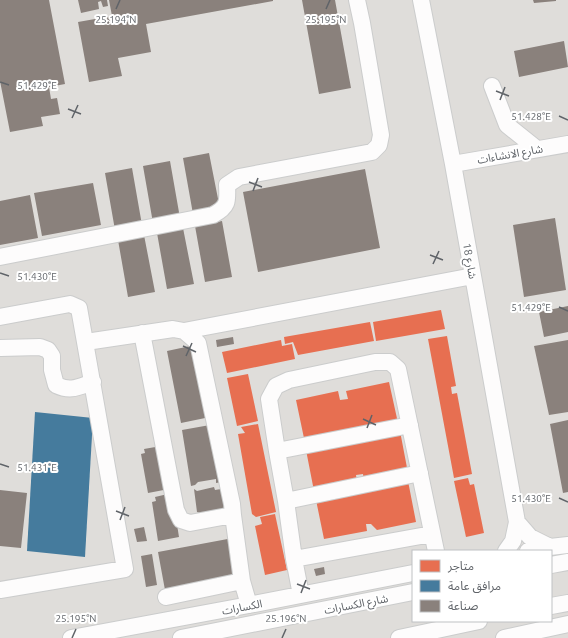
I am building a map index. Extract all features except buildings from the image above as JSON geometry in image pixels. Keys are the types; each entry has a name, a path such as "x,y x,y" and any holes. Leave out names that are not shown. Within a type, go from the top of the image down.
{"street":[{"path":"0,257 213,215 221,210 228,201 227,185 239,177 372,152 379,145 381,135 357,0"},
{"name":"شارع 18","path":"421,0 453,164 517,522 513,541 507,550"},
{"path":"492,86 508,124 537,149"},
{"name":"شارع الانشاءات","path":"453,164 568,144"},
{"path":"184,331 473,276"},
{"path":"0,317 70,304 79,308 125,570 0,590"},
{"path":"86,342 173,328 184,331 198,343 232,504 242,581 249,605"},
{"path":"142,333 176,510 181,520 190,523 233,515"},
{"path":"0,348 40,347 48,350 52,356 52,370 56,384 64,388 71,389 93,382"},
{"path":"301,595 268,399 276,386 288,380 375,362 390,362 398,369 436,550"},
{"path":"277,451 410,424"},
{"path":"286,501 420,473"},
{"path":"517,522 530,537 550,547"},
{"path":"294,559 432,534"},
{"path":"534,550 568,545"},
{"path":"552,565 568,562"},
{"name":"الكسارات","path":"70,638 412,573"},
{"path":"166,597 242,581"},
{"name":"شارع الكسارات","path":"181,638 412,592"},
{"path":"552,606 568,603"},
{"path":"399,638 474,622"},
{"path":"510,638 568,624"},
{"path":"555,638 560,630 568,624"}],"shaded area":[{"path":"0,0 568,0 568,638 0,638"}]}
